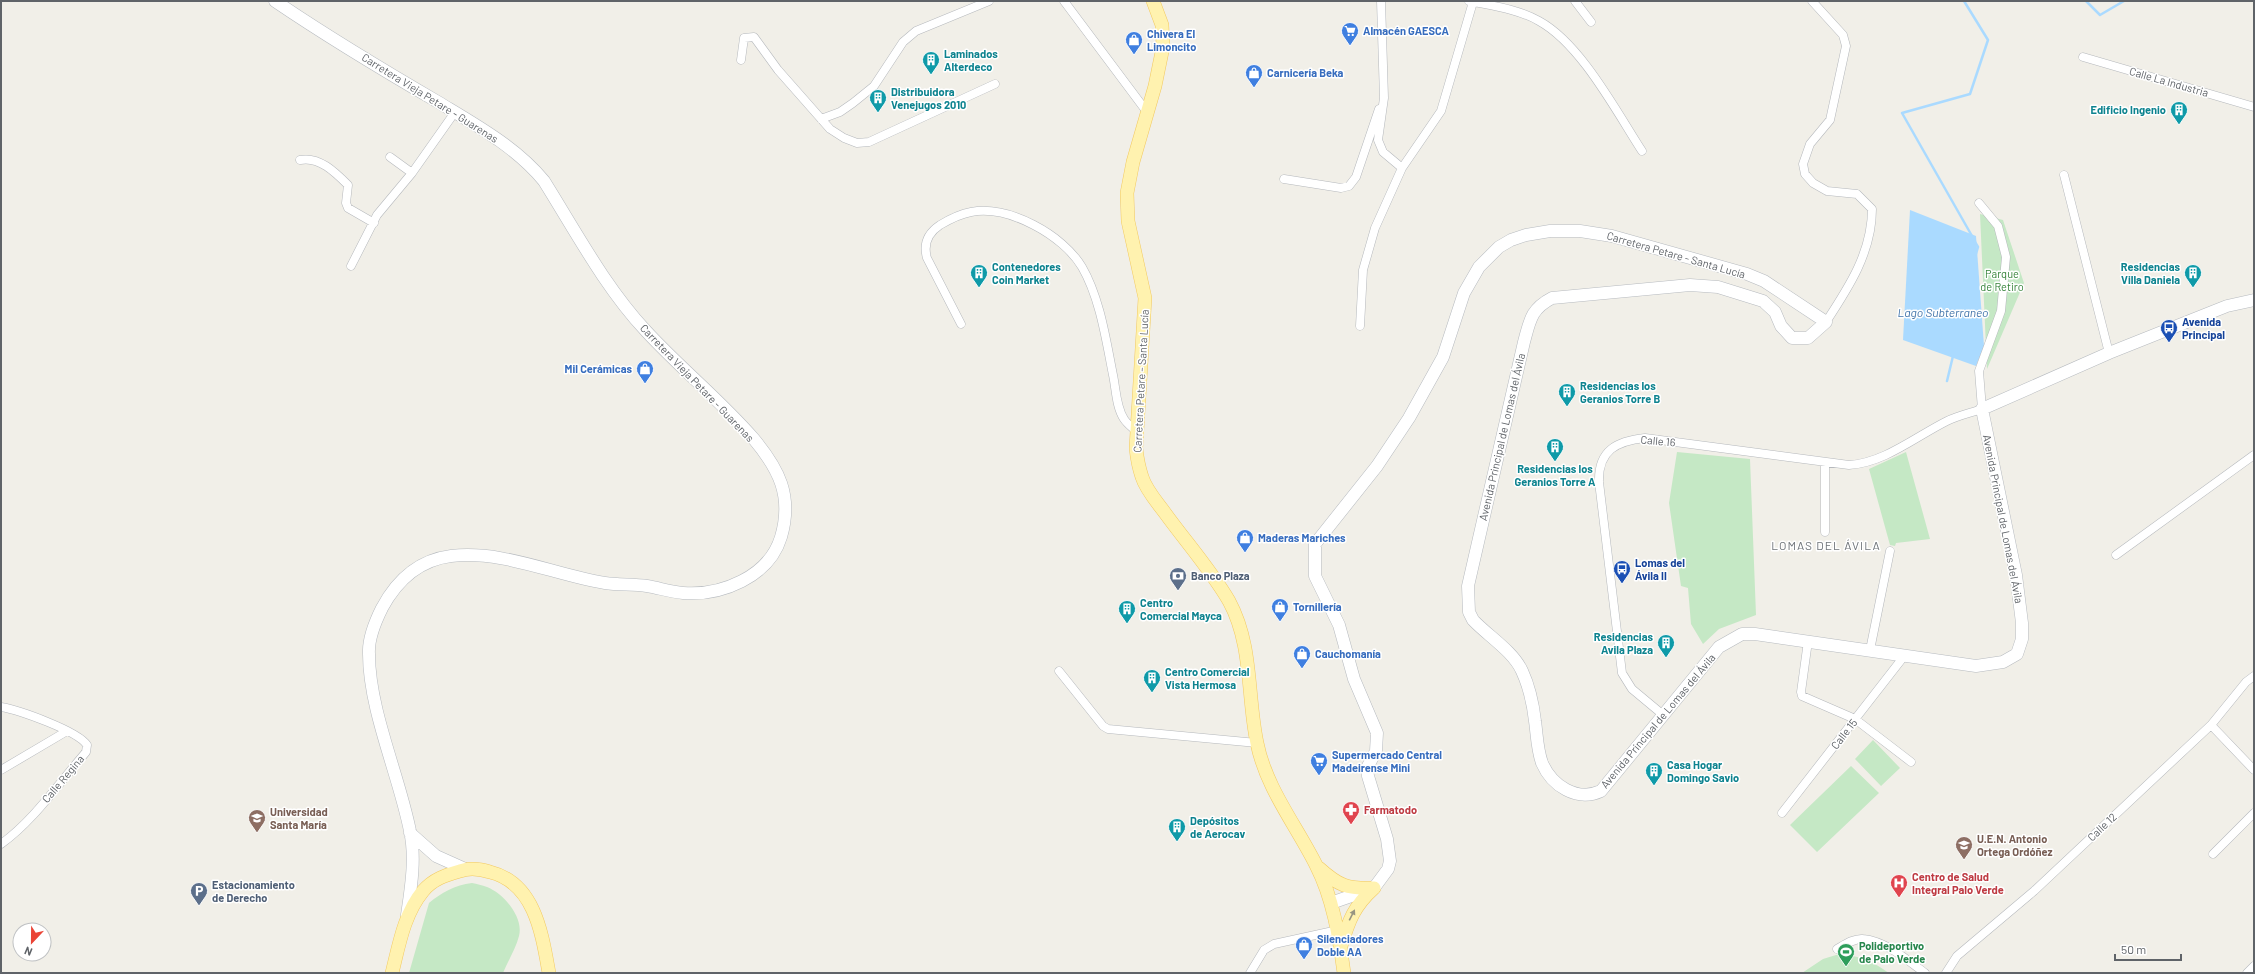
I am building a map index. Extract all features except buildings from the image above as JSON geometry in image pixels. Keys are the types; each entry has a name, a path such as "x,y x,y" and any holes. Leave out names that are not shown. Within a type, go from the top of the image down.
{"main road":[{"name":"Carretera Petare - Santa Lucía","path":"1153,1 1160,22 1163,47 1133,162 1127,193 1128,221 1145,298 1136,448 1142,479 1153,497 1228,601 1240,626 1246,649 1257,743 1274,791 1317,866"},
{"path":"1160,22 1163,1"},
{"path":"1317,866 1333,880 1346,888 1374,888"},
{"path":"1317,866 1338,930 1344,973"},
{"path":"392,973 407,915 429,884 441,877 465,869 482,870 502,876 511,881 525,895 536,915 544,943 549,973"},
{"path":"1341,947 1355,908 1374,888"}],"street":[{"name":"Carretera Vieja Petare - Guarenas","path":"275,1 483,128 501,142 544,181 590,255 629,311 647,332 725,408 764,452 780,478 786,513 779,542 773,555 764,565 740,582 722,589 702,593 684,593 646,586 605,583 505,559 471,555 435,559 420,565 408,574 388,597 380,612 371,636 368,652 372,689 410,832 412,866 407,915"},
{"path":"821,119 840,112 874,86 904,42 916,31 988,1"},
{"path":"1064,1 1147,112"},
{"path":"1381,1 1384,93 1378,140 1383,152 1402,168"},
{"path":"1360,326 1363,270 1375,228 1402,168 1441,111 1471,1 1518,12 1556,31 1577,53 1642,151"},
{"path":"1575,1 1591,22"},
{"path":"1812,1 1843,35 1846,46 1830,120 1810,144 1803,164 1805,174 1813,183 1827,191 1857,194 1872,209 1872,223 1863,260 1844,295 1826,322"},
{"path":"741,60 744,38 754,37 778,70 830,129 844,138 857,142 869,142 995,84"},
{"name":"Calle La Industria","path":"2083,57 2254,106"},
{"path":"1284,179 1341,188 1349,186 1356,177 1384,93"},
{"path":"351,266 377,216 412,173 455,112"},
{"path":"390,157 412,173"},
{"path":"300,160 307,159 323,164 340,178 348,185 346,203 348,208 374,223"},
{"path":"2064,175 2109,353"},
{"path":"1979,203 1998,226 2006,256 2001,311 1979,371 1982,409 2109,353 2227,306 2254,300"},
{"path":"961,324 927,258 924,248 928,237 937,228 952,218 978,211 991,211 1022,219 1048,234 1071,252 1082,268 1090,286 1103,328 1119,406 1124,419 1137,432"},
{"name":"Carretera Petare - Santa Lucía","path":"1374,888 1384,878 1390,861 1387,839 1368,776 1367,768 1376,751 1377,733 1354,679 1339,625 1315,576 1315,544 1377,466 1408,418 1443,357 1464,293 1480,267 1499,248 1510,240 1526,235 1550,231 1580,231 1612,236 1747,274 1764,281 1826,322"},
{"name":"Avenida Principal de Lomas del Ávila","path":"1826,322 1808,338 1792,338 1781,326 1775,312 1763,301 1718,287 1690,285 1552,298 1541,304 1531,317 1468,586 1469,612 1474,620 1513,658 1522,670 1530,694 1542,763 1554,780 1563,788 1580,795 1601,791 1662,714 1719,647 1730,639 1742,634 1755,634 1808,641 1976,666 2003,662 2016,654 2022,639 2016,575 1982,409"},
{"name":"Calle 16","path":"1662,714 1632,689 1622,673 1599,482 1599,468 1603,459 1618,444 1630,439 1645,438 1849,465 1861,464 1879,458 1948,420 1982,409"},
{"path":"2116,555 2254,455"},
{"path":"1825,462 1825,532"},
{"path":"1870,650 1890,551"},
{"path":"1808,641 1801,692 1802,696 1856,720 1911,762"},
{"name":"Calle 15","path":"1782,813 1856,720 1905,655"},
{"path":"1059,670 1103,726 1108,729 1257,743"},
{"name":"Calle 12","path":"1946,973 1957,956 2034,891 2211,725 2246,682 2254,676"},
{"name":"Calle Regina","path":"1,706 22,712 67,731 84,739 88,745 86,752 33,814 1,844"},
{"path":"2211,725 2254,770"},
{"path":"1,770 67,731"},
{"path":"2213,854 2254,813"},
{"path":"410,832 436,856 465,869"},
{"path":"1330,903 1374,888"},
{"path":"1250,973 1264,950 1274,944 1338,930"},
{"path":"1837,949 1852,941 1862,939 1896,952 1925,973"},
{"path":"2247,973 2254,966"}],"green space":[{"name":"Parque de Retiro","path":"1980,214 2003,220 2024,283 1987,369"},
{"path":"1677,452 1750,459 1756,615 1719,629 1703,644 1691,624 1688,588 1681,586 1669,503"},
{"path":"1906,452 1930,539 1896,543 1895,546 1890,545 1869,469"},
{"path":"1873,740 1900,768 1881,786 1855,759"},
{"path":"1851,766 1879,793 1817,852 1790,825"},
{"path":"472,883 493,890 511,907 518,921 520,929 518,941 503,973 409,973 429,903 449,890"},
{"name":"Polideportivo de Palo Verde","path":"1836,955 1852,956 1864,959 1889,973 1802,973 1823,959"}],"water":[{"name":"Lago Subterraneo","path":"1910,210 1976,236 1984,346 1976,366 1903,340"}],"waterway":[{"path":"1964,1 1988,40 1970,94 1902,113 1972,236"},
{"path":"2086,1 2100,15 2124,1"},
{"path":"1975,242 1978,247 1976,254"},
{"path":"1947,381 1953,356"}],"place":[{"name":"Almacén GAESCA","path":"1350,46"},
{"name":"Chivera El Limoncito","path":"1134,55"},
{"name":"Laminados Alterdeco","path":"931,75"},
{"name":"Carnicería Beka","path":"1254,88"},
{"name":"Distribuidora Venejugos 2010","path":"878,113"},
{"name":"Edificio Ingenio","path":"2179,125"},
{"name":"Contenedores Coin Market","path":"979,288"},
{"name":"Residencias Villa Daniela","path":"2193,288"},
{"name":"Avenida Principal","path":"2169,343"},
{"name":"Mil Cerámicas","path":"645,384"},
{"name":"Residencias los Geranios Torre B","path":"1567,407"},
{"name":"Residencias los Geranios Torre A","path":"1555,462"},
{"name":"Maderas Mariches","path":"1245,553"},
{"name":"Lomas del Ávila II","path":"1622,584"},
{"name":"Banco Plaza","path":"1178,591"},
{"name":"Tornillería","path":"1280,622"},
{"name":"Centro Comercial Mayca","path":"1127,624"},
{"name":"Residencias Avila Plaza","path":"1666,658"},
{"name":"Cauchomanía","path":"1302,669"},
{"name":"Centro Comercial Vista Hermosa","path":"1152,693"},
{"name":"Supermercado Central Madeirense Mini","path":"1319,776"},
{"name":"Casa Hogar Domingo Savio","path":"1654,786"},
{"name":"Farmatodo","path":"1351,825"},
{"name":"Universidad Santa María","path":"257,833"},
{"name":"Depósitos de Aerocav","path":"1177,842"},
{"name":"U.E.N. Antonio Ortega Ordóñez","path":"1964,860"},
{"name":"Centro de Salud Integral Palo Verde","path":"1899,898"},
{"name":"Estacionamiento de Derecho","path":"199,906"},
{"name":"Silenciadores Doble AA","path":"1304,960"},
{"name":"Polideportivo de Palo Verde","path":"1846,967"}],"district":[{"name":"LOMAS DEL ÁVILA","path":"1826,546"}]}
